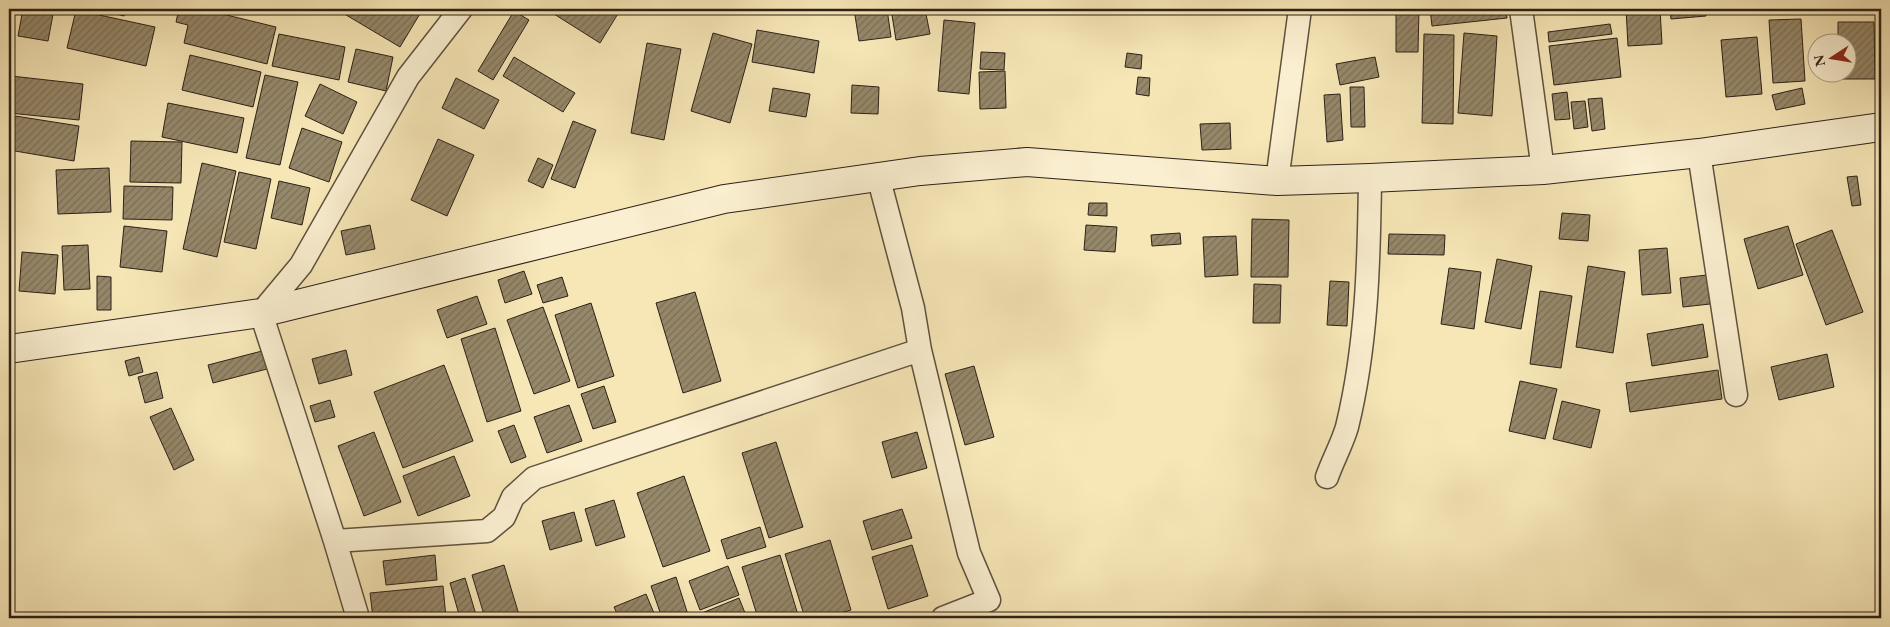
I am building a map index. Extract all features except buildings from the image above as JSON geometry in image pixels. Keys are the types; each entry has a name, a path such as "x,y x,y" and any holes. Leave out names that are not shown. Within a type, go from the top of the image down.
{"main road":[{"path":"9,349 261,313 724,199 878,176 1027,162 1277,181 1544,170 1699,153 1881,127"}],"street":[{"path":"358,618 261,313 301,265 408,77 461,9"},
{"path":"1277,181 1300,9"},
{"path":"1521,9 1544,170"},
{"path":"1699,153 1736,395"},
{"path":"878,176 913,308 920,350 969,553 993,609 943,618"},
{"path":"1327,476 1346,429 1359,368 1368,280 1370,178"},
{"path":"335,541 487,530 504,517 512,497 534,478 920,350"}]}
